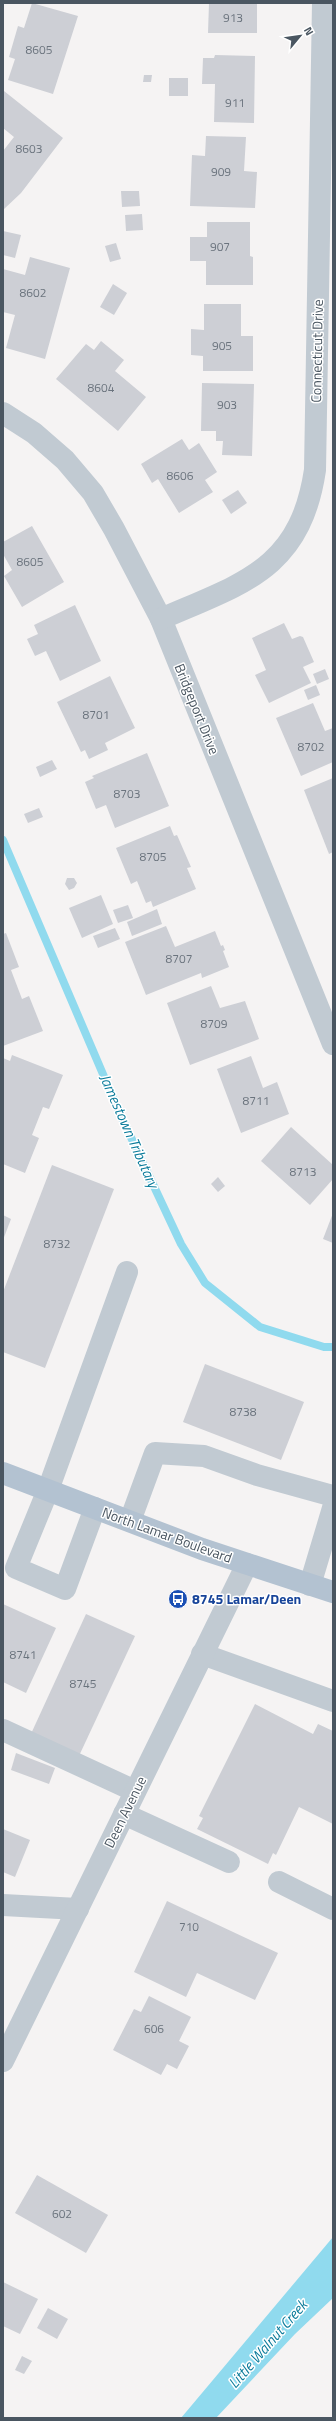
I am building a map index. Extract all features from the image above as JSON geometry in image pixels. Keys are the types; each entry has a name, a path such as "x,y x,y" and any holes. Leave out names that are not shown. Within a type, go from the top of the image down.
{"main road":[{"name":"North Lamar Boulevard","path":"3,1472 95,1508 247,1564 333,1592"}],"street":[{"name":"Connecticut Drive","path":"161,619 245,582 263,570 281,553 295,534 311,495 315,470 323,3"},
{"name":"Bridgeport Drive","path":"3,413 34,433 55,451 93,493 114,529 161,619 333,1044"},
{"path":"95,1508 65,1589 10,1568 48,1490 127,1272"},
{"path":"130,1521 155,1453 204,1456 257,1475 333,1496"},
{"path":"310,1585 333,1508"},
{"name":"Deen Avenue","path":"3,2061 247,1564"},
{"path":"202,1654 333,1700"},
{"path":"3,1730 135,1791"},
{"path":"124,1814 229,1862"},
{"path":"278,1882 333,1909"},
{"path":"3,1905 78,1909"}],"water":[{"name":"Little Walnut Creek","path":"333,2237 333,2298 295,2334 216,2418 181,2418"}],"building":[{"path":"32,3 78,16 53,94 8,80 15,59 9,57 18,26 24,28"},
{"path":"209,3 257,3 257,33 208,33"},
{"path":"215,55 255,56 254,123 214,122 215,84 202,84 203,58 214,58"},
{"path":"144,75 152,75 151,82 143,82"},
{"path":"169,78 188,78 188,96 169,96"},
{"path":"4,91 63,138 21,193 3,210 3,151 14,137 3,128"},
{"path":"206,136 246,137 244,171 257,172 255,208 190,206 192,155 205,156"},
{"path":"121,191 139,191 140,206 122,207"},
{"path":"142,214 143,230 126,231 125,215"},
{"path":"207,222 250,222 250,256 253,257 253,285 206,285 206,261 190,261 190,237 207,237"},
{"path":"3,231 21,235 15,258 3,255"},
{"path":"116,243 121,259 110,262 105,246"},
{"path":"30,257 70,268 45,359 6,348 15,315 3,312 3,269 25,275"},
{"path":"113,284 127,293 114,315 100,307"},
{"path":"204,304 241,304 241,336 253,336 253,371 203,371 203,356 191,355 191,329 204,330"},
{"path":"101,341 124,360 115,371 146,397 118,431 56,379 86,344 94,350"},
{"path":"202,383 254,384 252,456 222,455 223,441 216,441 216,431 201,431"},
{"path":"182,439 189,450 199,443 217,472 205,480 213,492 179,513 158,479 152,483 141,464"},
{"path":"238,490 247,503 231,514 222,500"},
{"path":"32,526 64,582 22,607 4,576 12,570 3,554 3,542"},
{"path":"75,605 101,661 60,681 46,651 35,656 27,639 38,634 34,625"},
{"path":"284,623 292,639 300,636 303,637 314,662 303,667 311,683 269,703 255,675 266,670 252,638"},
{"path":"325,669 329,679 317,684 313,674"},
{"path":"110,676 135,728 105,743 108,750 89,759 85,750 81,752 57,702"},
{"path":"316,685 320,695 308,700 304,690"},
{"path":"313,703 325,731 333,728 333,762 301,776 276,718"},
{"path":"147,753 169,806 115,828 106,805 96,809 85,782 94,778 92,776"},
{"path":"52,760 57,769 40,777 36,767"},
{"path":"333,778 333,852 329,854 304,790"},
{"path":"39,808 43,817 28,823 24,814"},
{"path":"170,826 174,836 177,835 191,867 187,868 196,889 153,907 151,901 146,903 137,881 131,884 116,848"},
{"path":"67,878 74,878 77,883 74,888 69,890 65,884"},
{"path":"101,895 113,924 82,938 69,908"},
{"path":"128,905 133,918 118,923 113,910"},
{"path":"157,909 162,924 132,936 127,922"},
{"path":"166,926 175,947 215,931 221,946 223,945 225,950 223,951 229,967 202,978 201,973 146,995 125,942"},
{"path":"115,928 120,939 98,948 93,936"},
{"path":"6,933 19,967 11,970 22,999 29,996 43,1031 3,1046 3,934"},
{"path":"211,986 220,1008 245,1001 259,1039 190,1065 167,1003"},
{"path":"12,1055 63,1075 49,1109 43,1107 32,1135 39,1138 25,1173 3,1164 3,1058 10,1061"},
{"path":"251,1056 263,1088 277,1082 289,1114 241,1133 217,1069"},
{"path":"291,1127 333,1165 333,1179 310,1205 261,1161"},
{"path":"52,1165 114,1189 45,1368 3,1352 3,1292"},
{"path":"218,1177 225,1186 218,1192 211,1184"},
{"path":"333,1213 333,1243 323,1239"},
{"path":"3,1215 11,1219 3,1240"},
{"path":"205,1364 304,1402 281,1460 183,1422"},
{"path":"3,1604 56,1628 26,1693 3,1682"},
{"path":"86,1614 135,1636 78,1758 30,1736"},
{"path":"255,1704 313,1734 318,1724 333,1731 333,1824 299,1807 276,1855 273,1853 268,1864 197,1829 203,1818 199,1816"},
{"path":"16,1753 55,1768 49,1784 11,1770"},
{"path":"3,1829 30,1840 15,1877 3,1872"},
{"path":"167,1901 278,1953 255,2000 197,1973 186,1997 134,1972"},
{"path":"149,1996 191,2017 179,2041 189,2046 177,2069 167,2064 161,2075 113,2050 134,2009 141,2012"},
{"path":"37,2175 108,2215 86,2253 15,2213"},
{"path":"3,2282 38,2299 20,2334 3,2326"},
{"path":"48,2308 68,2319 57,2339 37,2328"},
{"path":"22,2356 32,2361 24,2374 15,2370"}],"waterway":[{"name":"Jamestown Tributary","path":"3,840 120,1114 181,1244 205,1283 260,1327 324,1347 333,1347"}],"place":[{"name":"8745 Lamar/Deen","path":"178,1599"}]}
